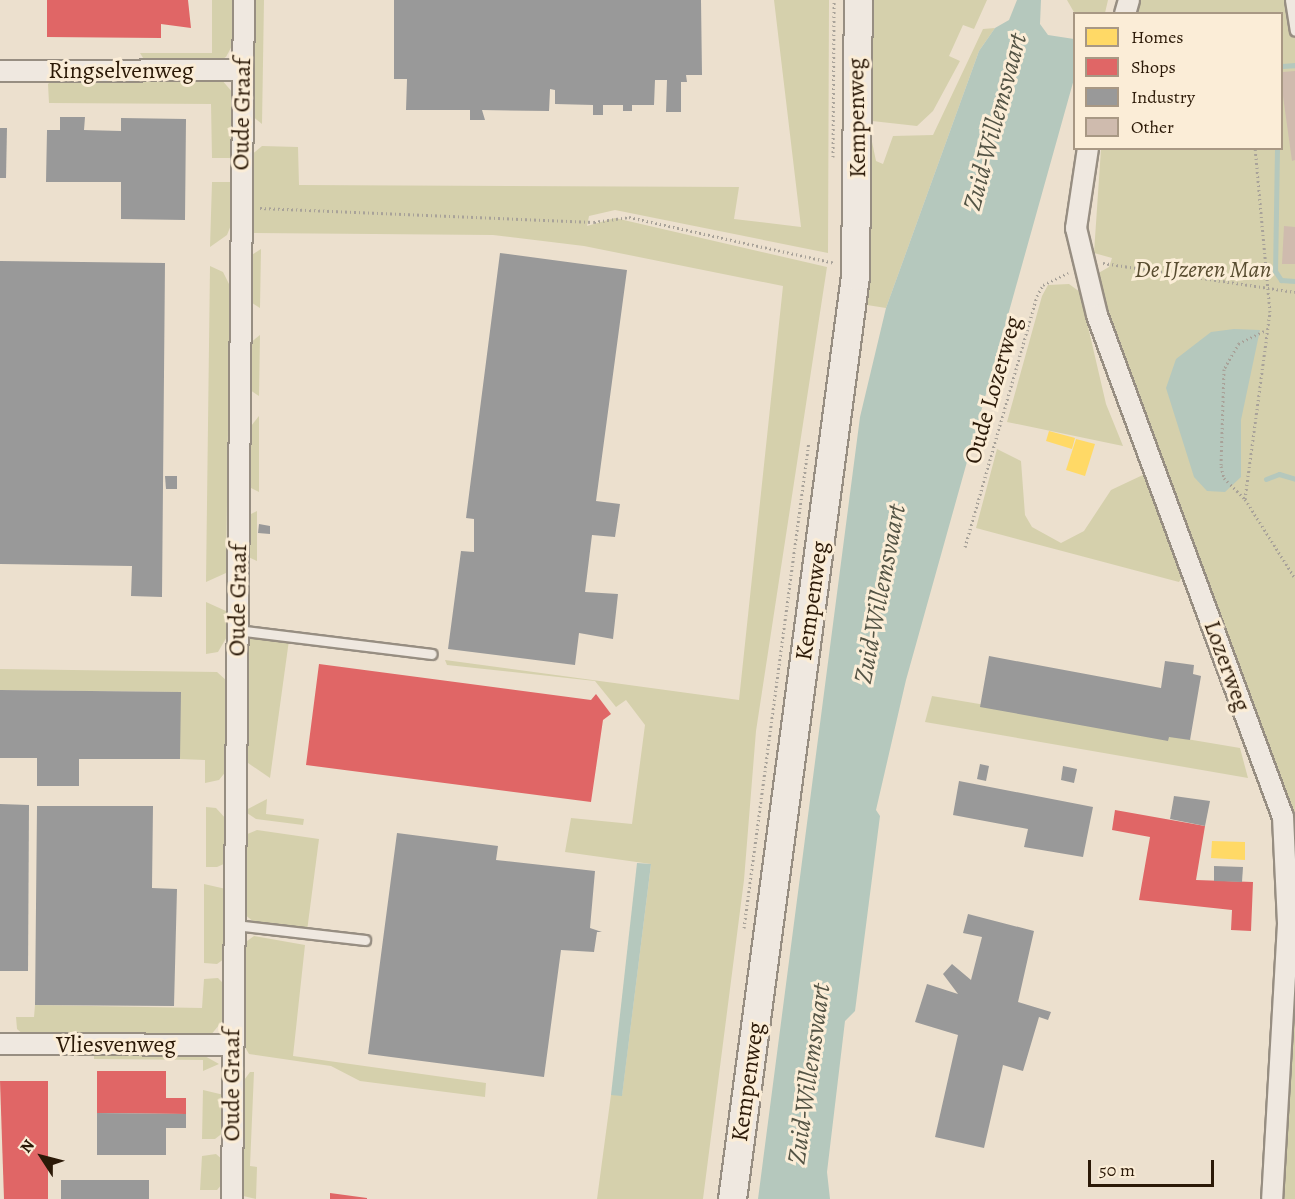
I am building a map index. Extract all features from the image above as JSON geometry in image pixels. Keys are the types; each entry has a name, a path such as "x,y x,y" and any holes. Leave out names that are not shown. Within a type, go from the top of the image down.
{"main road":[{"name":"Kempenweg","path":"732,1199 855,276 858,0"}],"street":[{"name":"Oude Graaf","path":"232,1199 244,0"},
{"name":"Ringselvenweg","path":"0,71 243,70"},
{"name":"Lozerweg","path":"1088,150 1076,228 1084,268 1283,817 1288,924 1272,1199"},
{"name":"Vliesvenweg","path":"0,1044 232,1046"}],"lane":[{"path":"1290,0 1295,31"},
{"path":"237,630 432,654"},
{"path":"235,925 365,940"}],"path":[{"name":"Kempenweg","path":"833,167 834,0"},
{"path":"1245,499 1264,331 1270,312 1255,150"},
{"path":"241,207 594,222 629,217 834,263"},
{"path":"832,274 834,254"},
{"name":"Oude Lozerweg","path":"965,547 1037,296 1052,279 1097,262 1295,292"},
{"path":"1264,331 1239,343 1224,369 1221,465 1230,486 1245,499 1295,578"},
{"name":"Kempenweg","path":"744,932 810,436"}],"green space":[{"path":"212,0 234,0 234,42 226,57 217,62 145,61 140,53 212,53"},
{"path":"252,0 264,0 262,124 251,115"},
{"path":"774,0 829,0 828,253 615,210 589,216 587,226 615,218 827,267 756,731 744,880 703,1199 597,1199 611,1095 622,1095 651,864 565,852 571,818 632,824 645,725 626,700 616,707 595,681 447,665 445,660 739,700 783,286 584,246 493,235 250,233 249,157 262,146 298,147 299,185 739,187 734,219 801,227"},
{"path":"871,0 987,0 974,29 963,25 949,56 960,61 933,111 917,126 872,121 864,115"},
{"path":"1067,0 1108,0 1105,12 1074,12"},
{"name":"De IJzeren Man","path":"1137,0 1295,0 1295,1199 1273,1199 1286,992 1275,797 1095,275 1109,267 1112,258 1094,253 1101,150 1283,150 1283,12 1132,12"},
{"path":"995,28 979,51 886,308 867,305 865,137 871,137 876,161 883,164 893,136 933,135 983,29"},
{"path":"55,77 221,79 233,93 230,158 212,158 211,104 49,103 48,84"},
{"path":"212,182 232,182 231,225 227,235 210,247"},
{"path":"261,249 260,308 249,301 250,256"},
{"path":"210,266 223,272 230,286 226,573 206,582"},
{"path":"1069,284 1080,292 1106,404 1123,446 1007,422 1042,296 1048,285"},
{"path":"260,335 259,396 247,388 250,343"},
{"path":"259,416 259,492 247,486 248,430"},
{"path":"997,449 1021,461 1025,515 1032,527 1061,543 1084,531 1111,490 1147,473 1184,574 1179,582 976,528"},
{"path":"257,511 257,561 246,556 247,516"},
{"path":"206,602 226,611 228,635 218,652 206,654"},
{"path":"255,635 289,640 270,778 248,763 244,641"},
{"path":"0,669 217,672 227,681 227,770 219,780 205,783 205,760 180,759 180,692 0,690"},
{"path":"932,696 1240,748 1248,778 925,722"},
{"path":"267,799 266,814 304,819 303,825 256,819 244,811"},
{"path":"206,807 216,808 227,820 226,863 217,867 206,867"},
{"path":"257,830 319,839 307,931 254,922 244,914 245,835"},
{"path":"204,884 226,889 224,959 217,964 204,963"},
{"path":"254,936 305,945 293,1056 486,1083 485,1097 360,1081 331,1066 249,1054 242,1042 243,944"},
{"path":"218,978 225,985 224,1019 210,1036 25,1036 17,1029 16,1017 34,1017 35,1005 202,1008 204,979"},
{"path":"94,1054 203,1055 219,1064 203,1071 203,1060 94,1059"},
{"path":"250,1072 254,1072 250,1166 257,1167 256,1199 239,1195 242,1083"},
{"path":"203,1090 224,1095 224,1132 215,1139 202,1139"},
{"path":"216,1154 223,1160 223,1183 217,1190 200,1190 202,1156"}],"water":[{"name":"Zuid-Willemsvaart","path":"1017,0 1041,0 1040,24 1048,35 1073,39 1073,83 906,680 876,810 880,816 855,1011 845,1021 827,1172 830,1199 758,1199 860,417 886,308 979,51 995,28 1009,20"},
{"path":"1234,329 1260,330 1241,420 1241,477 1225,492 1207,491 1194,477 1166,388 1176,359 1211,332"},
{"path":"637,863 651,864 622,1096 611,1095"}],"building: Homes":[{"path":"1049,431 1075,438 1072,449 1046,441"},
{"path":"1076,439 1095,444 1085,476 1066,470"},
{"path":"1212,841 1245,842 1245,860 1211,858"}],"building: Shops":[{"path":"47,0 188,0 191,28 161,24 161,38 47,37"},
{"path":"319,664 591,700 596,694 611,714 603,720 591,802 306,765"},
{"path":"1115,810 1205,826 1196,880 1253,882 1251,931 1231,930 1232,910 1139,900 1150,837 1112,830"},
{"path":"97,1071 166,1071 166,1098 186,1098 186,1114 97,1113"},
{"path":"0,1081 48,1081 48,1199 4,1199"},
{"path":"330,1193 367,1198 367,1199 330,1199"}],"building: Industry":[{"path":"394,0 701,0 702,75 686,75 687,82 681,82 681,112 666,112 667,80 655,80 654,105 632,105 632,111 623,111 623,105 603,105 603,115 593,115 593,105 555,104 555,90 550,89 549,111 482,110 485,120 470,120 470,110 406,110 407,79 394,79"},
{"path":"60,117 85,117 84,130 121,131 121,118 186,119 185,220 121,219 121,182 46,182 47,130 60,130"},
{"path":"0,128 7,128 6,178 0,178"},
{"path":"500,253 627,270 596,501 620,504 615,537 592,535 585,592 618,594 613,639 579,633 575,665 448,649 461,551 474,552 474,519 466,518"},
{"path":"0,261 165,263 162,597 131,596 132,566 0,564"},
{"path":"165,476 177,476 177,489 166,489"},
{"path":"259,524 270,526 270,534 258,533"},
{"path":"989,656 1161,688 1165,661 1194,665 1193,674 1201,676 1190,740 1169,737 1168,741 980,707"},
{"path":"0,690 181,692 180,759 79,759 79,786 37,786 37,758 0,758"},
{"path":"980,764 989,766 986,781 977,779"},
{"path":"1063,766 1077,769 1074,783 1061,780"},
{"path":"959,781 1093,807 1083,857 1024,847 1028,829 953,815"},
{"path":"1174,796 1210,801 1205,826 1170,819"},
{"path":"0,804 29,805 28,971 0,971"},
{"path":"37,806 153,806 152,888 177,889 174,1006 35,1005"},
{"path":"397,833 498,846 496,860 595,871 590,928 602,932 597,932 594,952 561,950 544,1077 368,1054"},
{"path":"1214,866 1243,867 1242,882 1214,881"},
{"path":"968,914 1034,931 1018,1002 1051,1012 1048,1020 1039,1017 1023,1071 1003,1065 984,1148 935,1137 958,1035 915,1022 927,984 958,994 943,974 952,964 971,980 982,937 963,933"},
{"path":"97,1113 186,1114 186,1128 166,1128 166,1155 97,1155"},
{"path":"61,1180 149,1180 149,1199 61,1199"}],"building: Other":[{"path":"1295,71 1295,160 1292,161 1283,96 1283,72"},
{"path":"1284,226 1295,227 1295,264 1282,264"}],"waterway":[{"path":"1283,66 1295,65"},
{"path":"1277,150 1275,271 1281,280 1295,281"},
{"path":"1266,479 1279,474 1295,479"}]}
